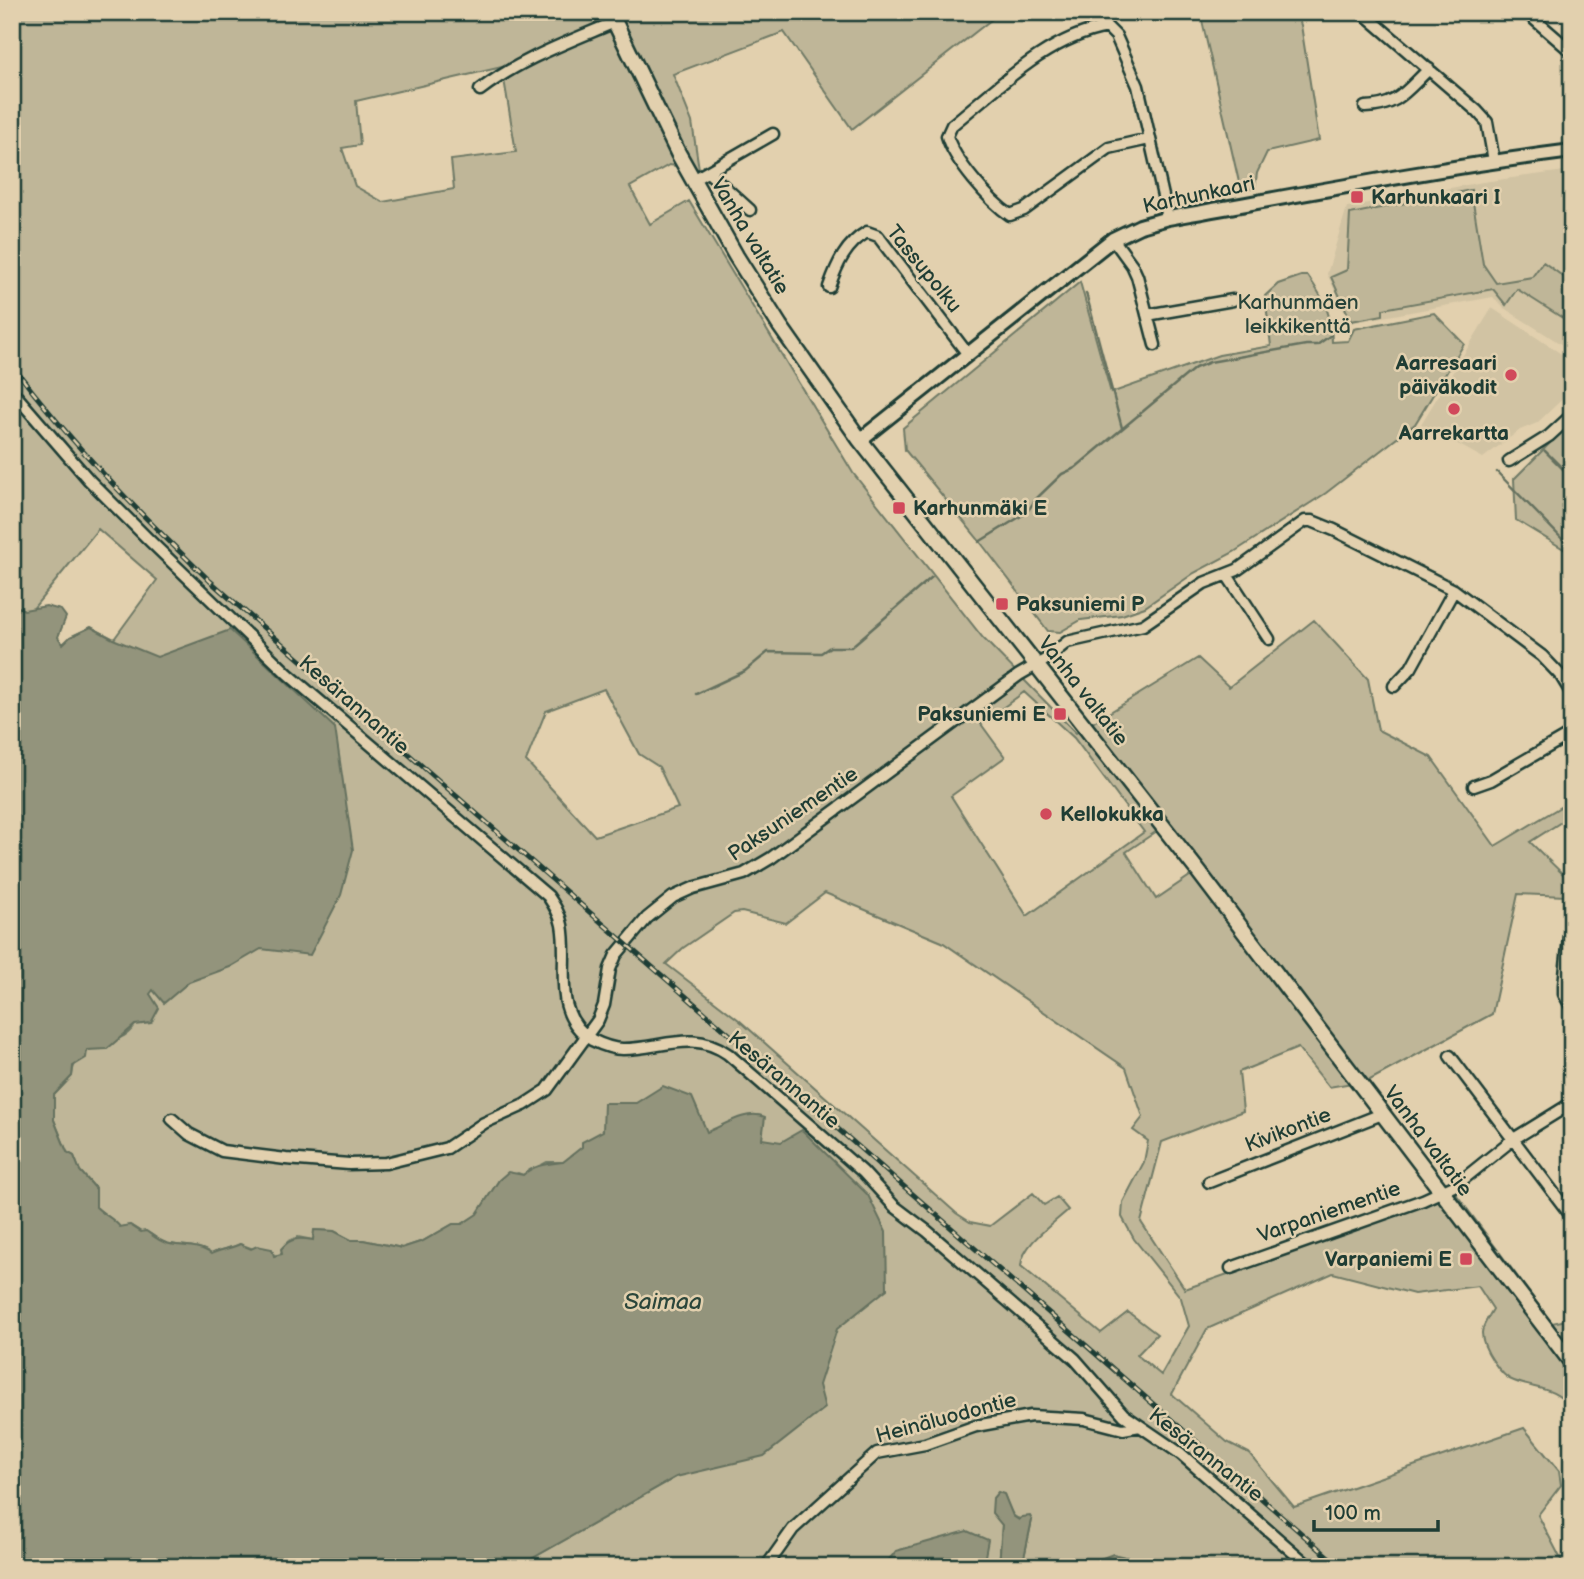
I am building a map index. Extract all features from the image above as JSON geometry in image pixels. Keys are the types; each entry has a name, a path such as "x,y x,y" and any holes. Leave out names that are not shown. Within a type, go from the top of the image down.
{"main road":[{"name":"Vanha valtatie","path":"612,17 693,180 736,256 780,326 860,440 1198,871 1572,1363"}],"street":[{"path":"1362,12 1487,122 1494,161"},
{"path":"1526,12 1572,52"},
{"path":"480,90 500,75 612,17"},
{"path":"1149,139 1109,148 1024,210 1010,215 998,207 973,176 950,145 947,136 952,125 1039,56 1086,31 1107,27 1116,36 1135,75 1168,218"},
{"path":"1365,107 1382,106 1396,100 1429,69"},
{"path":"693,180 773,134"},
{"name":"Karhunkaari","path":"860,440 1113,239 1140,226 1168,218 1290,196 1494,161 1572,151"},
{"path":"708,172 750,209"},
{"name":"Tassupolku","path":"829,287 836,266 853,240 867,232 878,236 967,353"},
{"path":"1113,239 1132,265 1155,345"},
{"path":"1147,315 1233,300"},
{"name":"Kesärannantie","path":"12,391 89,480 288,674 548,896 562,922 565,1002 576,1026 587,1036 609,1048 622,1049 689,1041 717,1046 863,1172 894,1206 927,1231 1075,1359 1091,1374 1116,1407 1181,1454 1310,1567"},
{"path":"1509,461 1549,436 1572,415"},
{"name":"Paksuniementie","path":"172,1119 189,1133 222,1151 349,1164 386,1163 447,1149 484,1122 524,1105 547,1090 587,1036 604,1005 610,969 616,955 659,908 693,888 744,874 771,858 1067,642 1143,625 1204,583 1237,570 1305,521 1312,521 1454,590"},
{"path":"1227,575 1269,639"},
{"path":"1394,686 1411,668 1454,590 1542,656 1561,676 1572,694"},
{"path":"1474,786 1491,780 1572,733"},
{"path":"1572,908 1564,994 1572,1007"},
{"path":"1450,1056 1572,1217"},
{"name":"Varpaniementie","path":"1231,1268 1441,1193 1456,1185 1512,1140 1572,1103"},
{"name":"Kivikontie","path":"1209,1182 1382,1114"},
{"name":"Heinäluodontie","path":"766,1567 793,1529 877,1452 925,1444 976,1426 1031,1416 1084,1419 1123,1429 1140,1426"}],"shaded area":[{"path":"1572,170 1572,351 1504,308 1493,297 1350,323 1327,274 1347,207 1483,182"},
{"name":"Aarresaari päiväkodit","path":"1492,308 1572,361 1572,390 1537,423 1520,430 1483,458 1421,424"}],"green space":[{"path":"12,12 1001,12 852,129 784,32 673,74 692,122 699,169 669,165 630,187 650,224 689,201 853,473 983,638 1076,733 1198,658 1229,687 1314,620 1368,679 1378,730 1431,757 1495,846 1572,800 1572,815 1530,842 1568,879 1566,896 1518,894 1492,1014 1370,1080 1329,1087 1298,1048 1239,1072 1243,1111 1162,1142 1141,1222 1185,1289 1456,1194 1552,1323 1572,1319 1572,1408 1558,1396 1514,1381 1498,1368 1485,1346 1482,1333 1493,1309 1478,1286 1414,1294 1333,1273 1207,1329 1172,1394 1227,1442 1249,1453 1294,1507 1524,1428 1559,1471 1561,1485 1538,1515 1565,1567 1022,1567 1032,1520 1015,1517 1004,1494 999,1567 517,1567 676,1477 562,1162 547,1162 523,1175 518,1173 499,1180 478,1214 462,1224 453,1224 423,1241 402,1248 351,1240 334,1231 315,1230 313,1240 298,1237 287,1242 282,1254 273,1256 240,1244 211,1254 189,1246 163,1242 130,1225 120,1227 96,1207 96,1189 80,1171 74,1156 67,1152 54,1120 54,1095 72,1076 78,1058 91,1049 124,1036 133,1028 150,994 70,637 91,627 114,639 157,580 98,529 32,610 24,610 12,604 12,467 18,461 12,457","holes":["502,67 516,152 451,160 454,189 383,202 355,186 342,148 360,145 356,101","604,689 639,754 659,767 678,808 595,836 526,761 546,711","1024,692 1074,738 1144,832 1027,916 951,796 1005,757 981,724","1163,827 1197,871 1156,899 1126,852","825,893 942,942 1126,1068 1143,1117 1133,1130 1148,1141 1144,1162 1123,1202 1122,1217 1134,1239 1181,1298 1189,1326 1161,1375 1137,1355 1157,1334 1128,1312 1101,1333 1021,1266 1032,1242 1068,1210 1057,1197 1044,1205 1033,1193 990,1226 970,1222 956,1213 739,1020 666,964 683,948 734,913 742,912 786,923"]},
{"path":"1200,12 1295,12 1301,25 1319,140 1267,152 1257,173 1255,188 1241,191"},
{"path":"1471,190 1483,264 1496,283 1532,277 1543,262 1572,283 1572,324 1517,289 1506,305 1493,289 1383,309 1383,315 1351,321 1331,277 1347,270 1350,214"},
{"name":"Karhunmäen leikkikenttä","path":"1308,276 1323,300 1332,342 1348,341 1354,329 1434,313 1464,344 1415,424 1326,493 1234,552 1194,573 1145,607 1122,615 1081,620 1060,632 1048,631 978,539 905,450 903,428 1080,282 1111,393 1219,355 1271,346 1265,296 1278,284"},
{"path":"1572,421 1572,554 1516,520 1514,479"}],"water":[{"name":"Saimaa","path":"12,604 24,610 46,606 61,610 66,617 58,637 63,644 70,637 91,627 157,657 230,630 335,728 353,850 341,895 310,955 261,949 230,967 189,982 164,1003 153,990 150,994 159,1008 151,1023 135,1025 107,1049 87,1050 86,1058 73,1066 72,1076 54,1095 54,1120 67,1152 74,1156 80,1171 96,1189 96,1207 120,1227 130,1225 163,1242 201,1249 211,1254 240,1244 251,1249 257,1246 272,1249 274,1256 282,1254 281,1249 292,1240 313,1240 314,1230 334,1231 351,1240 402,1248 423,1241 453,1224 462,1224 477,1214 499,1180 508,1172 523,1175 537,1167 563,1162 582,1147 582,1142 603,1131 604,1103 636,1103 663,1086 692,1097 707,1132 750,1115 765,1117 762,1139 781,1142 802,1130 868,1195 886,1232 887,1289 837,1329 819,1385 825,1408 764,1456 676,1477 517,1567 12,1567"},
{"path":"998,1492 1004,1494 1013,1516 1019,1520 1030,1516 1032,1520 1022,1567 999,1567 1002,1525 992,1513 993,1498"},
{"path":"967,1531 988,1540 983,1567 883,1567 896,1551"},
{"path":"1113,1554 1157,1565 1159,1567 1079,1567"}],"waterway":[{"path":"1086,293 1122,428"},
{"path":"979,542 1026,513 1062,474 1075,468 1195,368 1210,362 1317,345 1331,335"},
{"path":"1545,451 1572,478"},
{"path":"1497,472 1572,549"},
{"path":"696,694 745,671 768,652 821,653 830,647 851,647 932,577"}],"railway":[{"path":"12,365 106,477 210,581 1340,1567"}],"place":[{"name":"Karhunkaari I","path":"1357,197"},
{"name":"Aarresaari päiväkodit","path":"1511,375"},
{"name":"Aarrekartta","path":"1454,409"},
{"name":"Karhunmäki E","path":"899,508"},
{"name":"Paksuniemi P","path":"1002,604"},
{"name":"Paksuniemi E","path":"1060,714"},
{"name":"Kellokukka","path":"1046,814"},
{"name":"Varpaniemi E","path":"1466,1259"}]}
